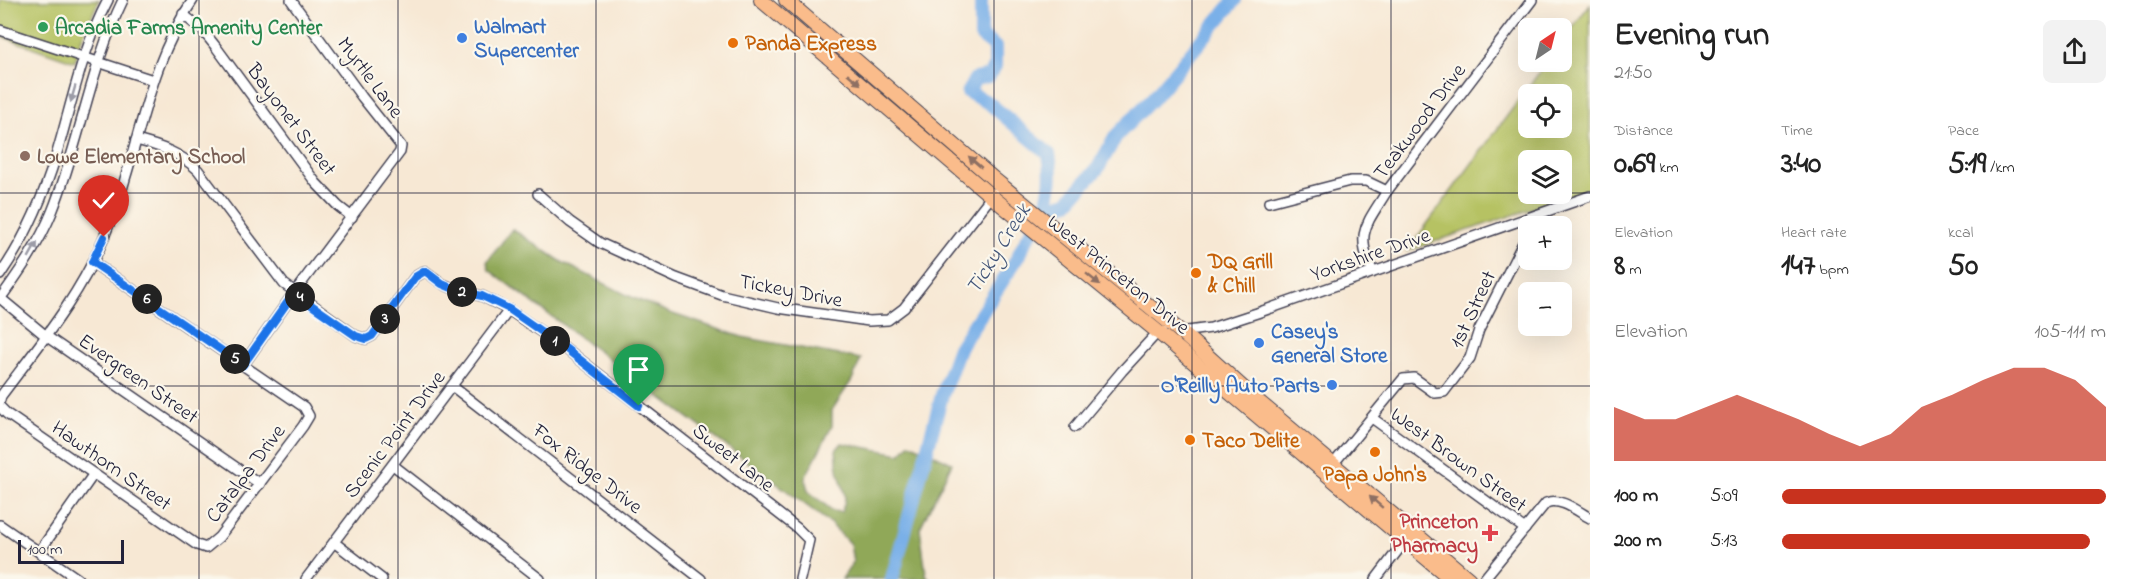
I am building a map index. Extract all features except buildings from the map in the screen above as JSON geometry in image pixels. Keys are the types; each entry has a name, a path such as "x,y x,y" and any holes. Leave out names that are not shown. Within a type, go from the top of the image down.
{"highway":[{"name":"West Princeton Drive","path":"761,0 1047,242 1328,469 1469,579"},
{"name":"West Princeton Drive","path":"786,0 1054,230 1104,268 1181,333 1405,541 1451,579"}],"street":[{"path":"0,275 26,231 48,178 83,57 108,0"},
{"path":"0,298 29,256 52,212 98,62 123,0"},
{"path":"0,400 71,302 92,262 125,181 153,80 166,46 192,0"},
{"name":"Myrtle Lane","path":"291,0 401,146 400,152 351,216"},
{"name":"Teakwood Drive","path":"1373,272 1364,248 1363,233 1387,191 1532,0"},
{"name":"Bayonet Street","path":"183,14 204,32 216,47 316,183 338,207 351,216"},
{"path":"0,30 153,80"},
{"path":"136,140 173,152 186,159 198,170 284,284 294,293"},
{"path":"1269,202 1350,181 1366,181 1387,191"},
{"name":"Tickey Drive","path":"538,194 570,222 600,243 700,287 764,306 868,321 888,320 904,308 1000,184"},
{"name":"Yorkshire Drive","path":"1527,216 1590,196"},
{"path":"92,262 243,365 351,216"},
{"name":"Yorkshire Drive","path":"1158,332 1181,333 1220,325 1518,219"},
{"name":"1st Street","path":"1372,418 1403,379 1414,378 1435,393 1440,393 1447,388 1470,358 1479,330 1518,253"},
{"name":"Sweet Lane","path":"294,293 356,336 366,339 372,336 415,277 425,271 442,284 459,291 482,296 509,309 591,368 797,528 809,540 800,579"},
{"name":"Evergreen Street","path":"0,298 46,336 260,484"},
{"name":"Scenic Point Drive","path":"306,579 509,309"},
{"path":"1074,427 1158,332"},
{"name":"Catalpa Drive","path":"206,548 219,537 309,416 303,407 243,365"},
{"name":"Fox Ridge Drive","path":"453,386 701,579"},
{"name":"Hawthorn Street","path":"0,406 7,414 93,475 197,545 206,548"},
{"path":"1328,469 1372,418"},
{"name":"West Brown Street","path":"1372,418 1525,529"},
{"path":"393,465 540,579"},
{"path":"39,552 93,475"},
{"path":"1484,579 1542,507 1551,501 1556,501 1590,518"},
{"path":"0,525 78,579"},
{"path":"1376,579 1405,541"},
{"path":"335,543 382,579"}],"green space":[{"name":"Arcadia Farms Amenity Center","path":"0,0 99,0 79,45 75,62 0,36"},
{"path":"1590,4 1590,189 1572,195 1572,150 1518,150 1518,204 1546,204 1407,251 1518,101 1518,138 1572,138 1572,84 1531,84 1540,72 1572,72 1572,28"},
{"path":"512,229 562,262 627,295 670,313 742,337 861,359 852,380 832,410 832,426 805,478 808,491 833,511 841,512 845,495 836,450 842,443 900,454 910,443 952,463 920,528 926,574 929,579 842,579 853,562 850,544 830,523 489,270 487,262"}],"waterway":[{"name":"Ticky Creek","path":"892,579 942,395 959,348 1018,257 1024,243 1044,212 1049,194 1051,174 1049,154 989,103 968,92 975,79 989,76 995,66 995,47 981,36 981,0"},
{"name":"Ticky Creek","path":"1046,208 1068,202 1098,168 1116,136 1154,97 1235,0"}],"place":[{"name":"Arcadia Farms Amenity Center","path":"43,27"},
{"name":"Walmart Supercenter","path":"462,38"},
{"name":"Panda Express","path":"733,43"},
{"name":"Lowe Elementary School","path":"25,156"},
{"name":"DQ Grill & Chill","path":"1196,273"},
{"name":"Casey's General Store","path":"1259,343"},
{"name":"O'Reilly Auto Parts","path":"1332,385"},
{"name":"Taco Delite","path":"1190,440"},
{"name":"Papa John's","path":"1375,452"},
{"name":"Princeton Pharmacy","path":"1490,533"}],"route":[{"path":"104,237 92,262 243,365 294,293 356,336 366,339 372,336 415,277 425,271 442,284 459,291 482,296 509,309 565,348 639,406"}]}
